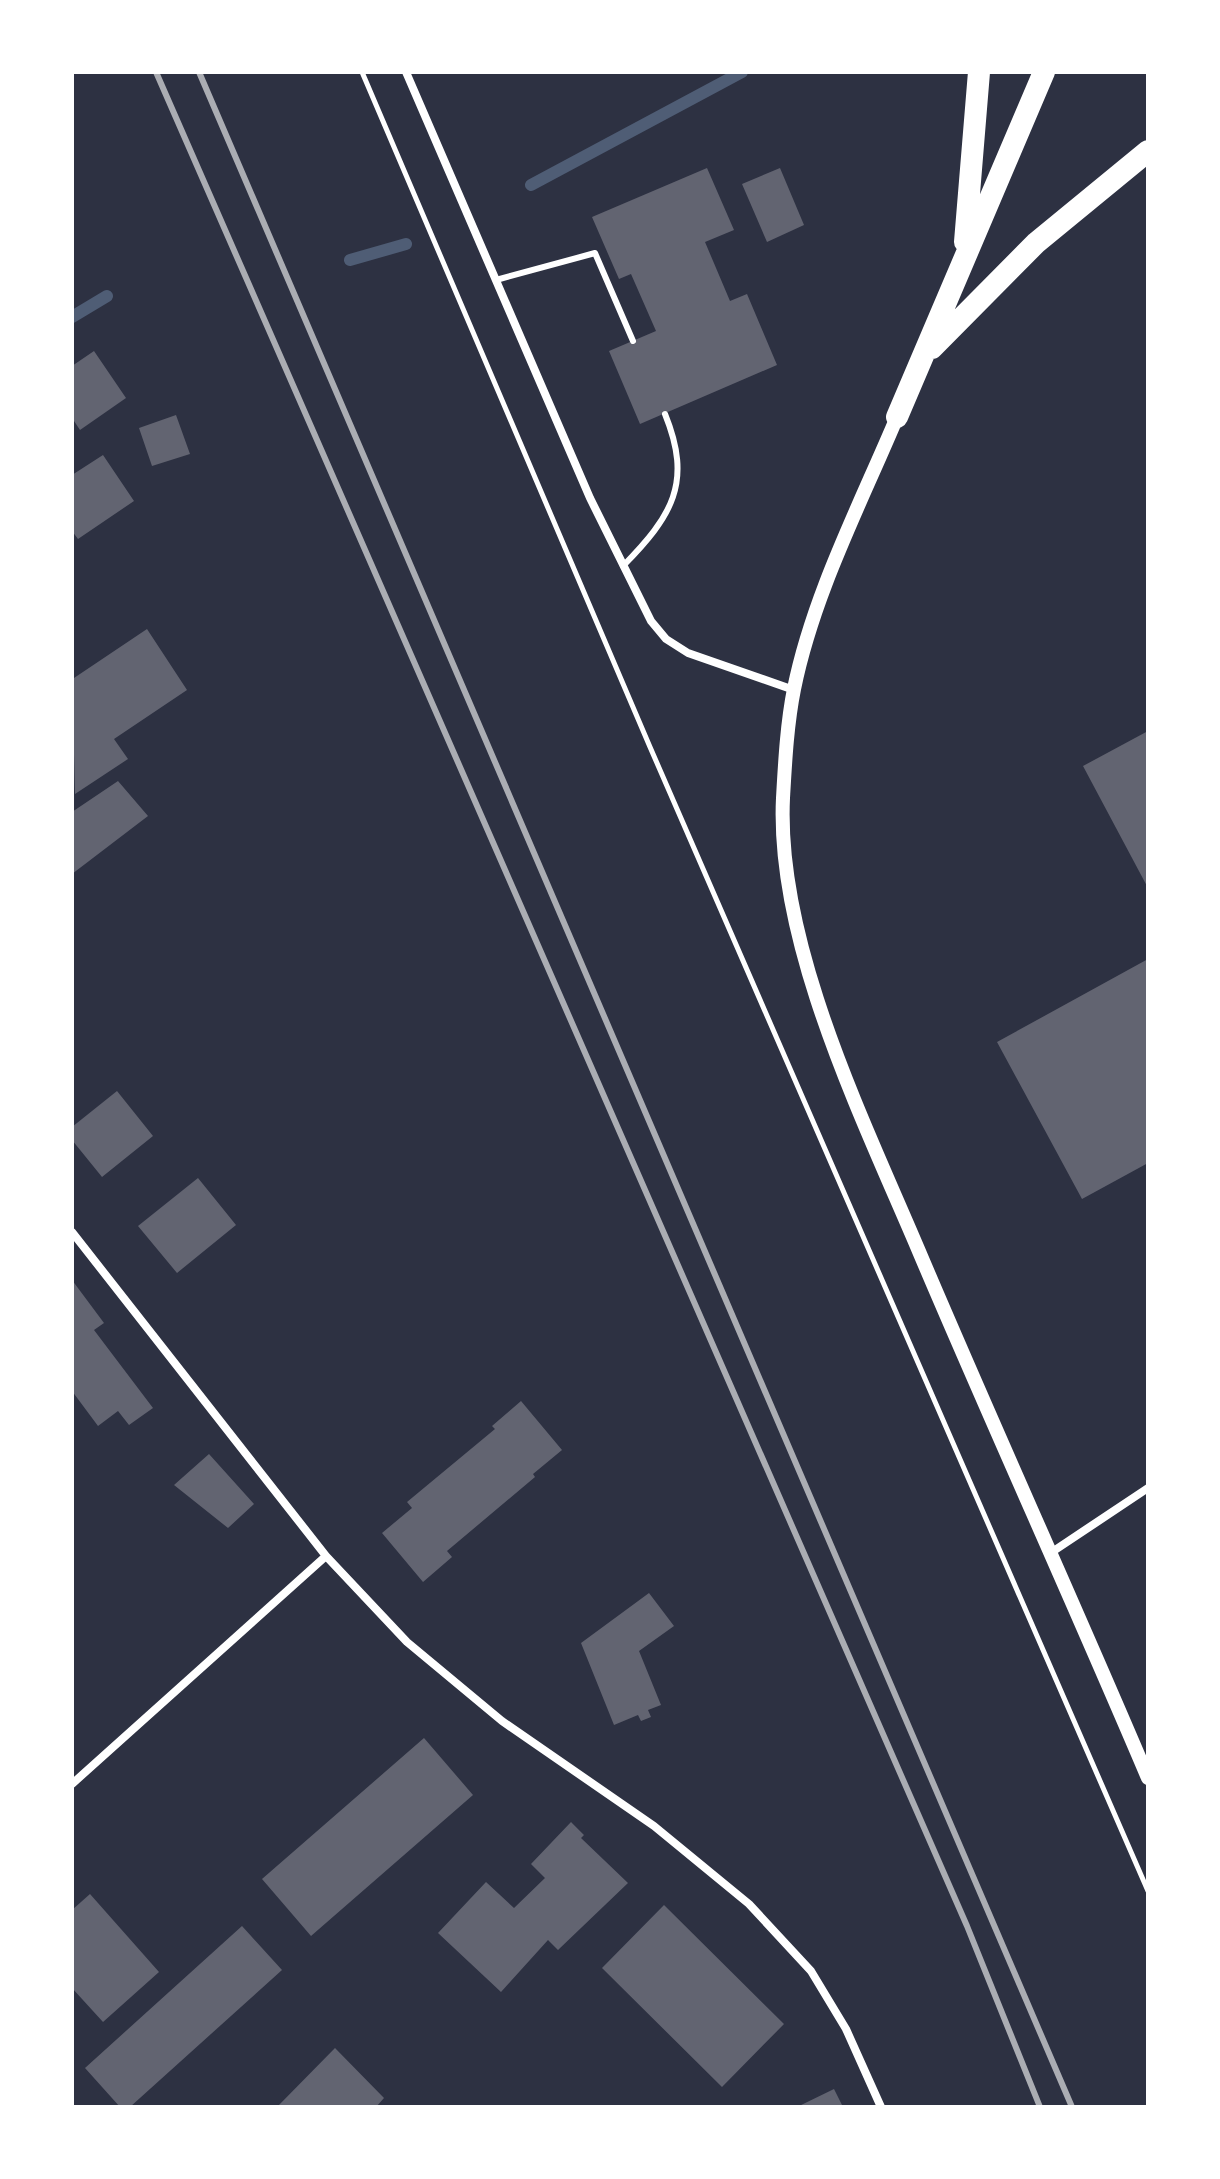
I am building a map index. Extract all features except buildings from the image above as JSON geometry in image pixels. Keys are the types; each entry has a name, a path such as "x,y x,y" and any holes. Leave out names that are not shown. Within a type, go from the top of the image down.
{"highway":[{"path":"962,269 979,72"},
{"path":"897,417 1044,72"},
{"path":"922,357 1036,243 1148,151"}],"street":[{"path":"406,72 590,498 651,621 666,639 710,663 794,690"},
{"path":"897,417 814,619 794,690 783,801 784,838 797,922 828,1026 962,1353 1052,1552 1148,1778"},
{"path":"72,1232 326,1556 407,1642 490,1711 654,1826 749,1904 811,1971 846,2029 881,2107"},
{"path":"1052,1552 1148,1488"},
{"path":"72,1784 326,1556"}],"lane":[{"path":"496,280 595,253 633,341"},
{"path":"623,566 654,535 679,482 674,437 665,414"}],"path":[{"path":"362,72 650,747 1148,1891"}],"waterway":[{"path":"531,185 742,72"},
{"path":"350,260 406,244"},
{"path":"72,317 107,296"}],"railway":[{"path":"156,72 967,1926 1040,2107"},
{"path":"199,72 1072,2107"}]}
